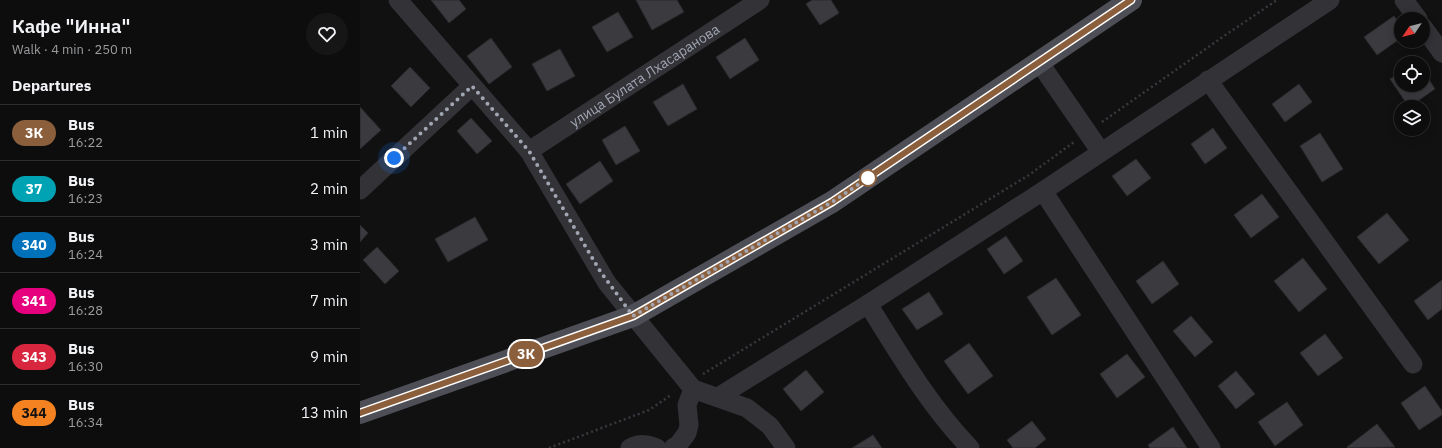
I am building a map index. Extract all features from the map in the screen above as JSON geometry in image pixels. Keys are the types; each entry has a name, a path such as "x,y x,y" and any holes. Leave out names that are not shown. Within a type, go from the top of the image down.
{"main road":[{"path":"360,413 633,316 832,202 1131,0"}],"street":[{"path":"398,0 529,151 600,271 633,316 691,386 747,408 770,426 786,448"},
{"name":"улица Булата Лхасаранова","path":"529,151 760,0"},
{"path":"718,397 868,304 1043,191 1330,0"},
{"path":"1404,0 1413,12"},
{"path":"1430,36 1442,53"},
{"path":"1039,62 1101,152"},
{"path":"1208,80 1413,364"},
{"path":"360,190 472,86"},
{"path":"1043,191 1211,448"},
{"path":"868,304 915,379 936,409 970,448"},
{"path":"673,448 684,439 690,425 687,405 691,386"},
{"path":"630,448 637,444 647,444 657,448"}],"path":[{"path":"550,448 649,410 691,386 1029,175 1277,0"}],"building":[{"path":"431,0 459,0 466,9 449,23"},
{"path":"636,0 677,0 684,12 652,30"},
{"path":"812,0 831,0 839,13 820,25 806,4"},
{"path":"618,12 633,37 607,52 592,27"},
{"path":"1394,16 1394,43 1377,55 1364,37"},
{"path":"491,38 512,67 489,84 467,56"},
{"path":"745,38 759,60 730,79 716,57"},
{"path":"560,49 575,76 547,91 532,64"},
{"path":"410,67 430,88 411,107 391,86"},
{"path":"1394,76 1394,85 1390,79"},
{"path":"1430,81 1435,89 1419,100 1404,100 1399,92 1430,92"},
{"path":"683,84 697,109 668,126 653,102"},
{"path":"1299,84 1312,102 1285,122 1272,104"},
{"path":"360,107 381,130 360,149"},
{"path":"471,118 492,141 477,154 457,131"},
{"path":"625,126 640,151 616,165 602,140"},
{"path":"1213,128 1227,148 1205,164 1191,144"},
{"path":"1320,133 1343,169 1322,182 1300,146"},
{"path":"1136,159 1151,178 1127,196 1112,176"},
{"path":"600,161 613,181 580,204 566,184"},
{"path":"1262,194 1279,217 1251,238 1234,215"},
{"path":"1387,213 1409,240 1379,264 1357,237"},
{"path":"475,217 488,240 448,262 435,239"},
{"path":"360,225 368,233 360,242"},
{"path":"1006,236 1023,261 1004,274 987,249"},
{"path":"377,247 399,271 385,284 363,260"},
{"path":"1303,258 1327,289 1299,312 1274,281"},
{"path":"1163,261 1179,284 1152,304 1136,281"},
{"path":"1056,278 1081,315 1052,335 1027,297"},
{"path":"1442,280 1442,309 1428,320 1414,301"},
{"path":"929,292 943,314 917,330 902,309"},
{"path":"1191,316 1213,342 1195,357 1173,331"},
{"path":"1325,334 1343,358 1318,376 1300,353"},
{"path":"969,343 993,376 968,394 944,361"},
{"path":"1127,354 1145,377 1117,398 1100,374"},
{"path":"806,370 824,392 801,411 783,389"},
{"path":"1236,371 1255,394 1236,409 1218,386"},
{"path":"1425,386 1442,411 1442,415 1419,430 1401,403"},
{"path":"1287,402 1303,425 1275,446 1258,422"},
{"path":"1032,421 1046,439 1035,448 1013,448 1007,440"},
{"path":"1377,424 1395,447 1347,447"},
{"path":"1173,427 1187,448 1150,448 1148,445"},
{"path":"873,435 882,448 852,448"}],"bus line":[{"name":"3К","path":"360,413 633,316 832,202 1131,0"}],"route":[{"path":"394,158 472,86 529,151 607,283 633,316 832,202 871,176 868,178"}]}
